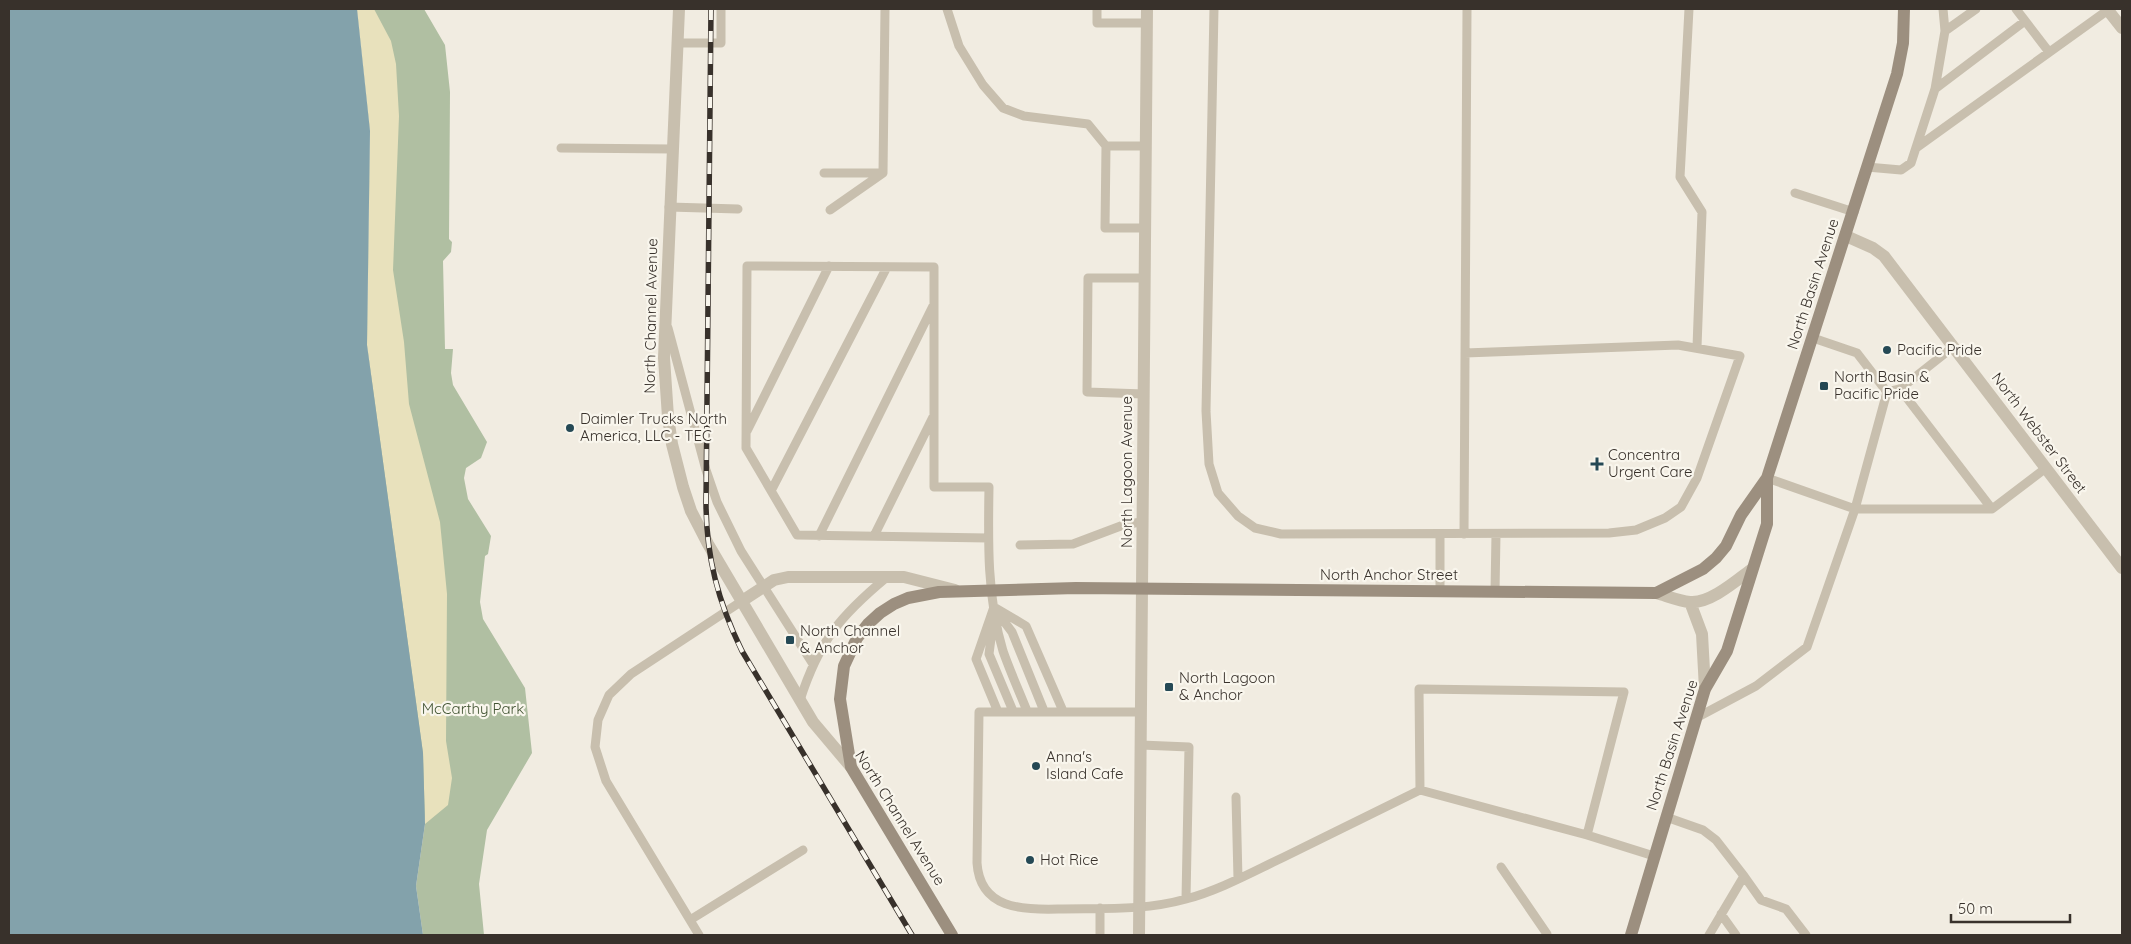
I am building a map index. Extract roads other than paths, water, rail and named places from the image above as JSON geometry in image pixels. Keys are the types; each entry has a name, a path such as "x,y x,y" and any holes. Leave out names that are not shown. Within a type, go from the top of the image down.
{"main road":[{"name":"North Basin Avenue","path":"1631,935 1705,689 1727,651 1767,524 1767,478 1854,212 1900,61 1903,43 1904,9"},
{"name":"North Anchor Street","path":"851,767 840,699 841,682 850,651 857,638 880,613 908,598 922,594 991,590 1142,589 1656,593 1703,569 1716,558 1726,546 1741,515 1767,478"},
{"name":"North Channel Avenue","path":"851,767 952,935"}],"street":[{"name":"North Channel Avenue","path":"679,9 664,358 667,407 672,444 679,473 700,529 813,722 851,767"},
{"name":"North Lagoon Avenue","path":"1139,935 1147,9"},
{"path":"2108,9 2122,28"},
{"name":"North Webster Street","path":"1846,236 1873,248 1884,256 2122,568"},
{"path":"1656,593 1690,602 1708,599 1752,569"},
{"name":"North Anchor Street","path":"742,601 779,578 788,576 904,577 957,591"},
{"path":"1690,602 1702,634 1705,689"}],"lane":[{"path":"677,44 721,43 721,9"},
{"path":"883,173 885,9"},
{"path":"947,9 959,46 983,85 1003,108 1024,116 1088,124 1106,146 1105,228 1145,228"},
{"path":"1097,9 1097,23 1147,23"},
{"path":"1214,9 1206,411 1209,464 1218,493 1238,516 1255,528 1281,534 1609,533 1636,530 1665,518 1681,507 1698,478 1740,356 1678,345 1465,353"},
{"path":"1464,534 1467,9"},
{"path":"1689,9 1680,177 1702,212 1696,347"},
{"path":"1867,167 1901,170 1911,163 1935,89 1945,31 1942,9"},
{"path":"1945,31 1976,9"},
{"path":"2016,9 2049,52"},
{"path":"1916,148 2108,9"},
{"path":"1935,89 2025,21"},
{"path":"1106,146 1146,146"},
{"path":"561,148 672,149"},
{"path":"824,173 883,173"},
{"path":"830,210 883,173"},
{"path":"1795,193 1854,212"},
{"path":"669,208 738,209"},
{"path":"988,538 797,535 746,448 746,266 934,267 934,487 989,488 988,568 991,590 1003,650 1027,711"},
{"path":"746,433 829,266"},
{"path":"771,491 886,266"},
{"path":"1144,394 1087,392 1088,278 1145,278"},
{"path":"819,536 934,304"},
{"path":"665,316 711,486 732,534 812,664"},
{"path":"1813,338 1857,353 1887,392"},
{"path":"1887,392 1900,389 1953,347"},
{"path":"1900,389 1992,509"},
{"path":"1696,718 1756,686 1807,647 1855,509 1887,392"},
{"path":"874,536 934,415"},
{"path":"1767,478 1855,509 1992,509 2046,468"},
{"path":"1020,545 1073,544 1126,524 1143,522"},
{"path":"1440,534 1440,592"},
{"path":"1495,592 1496,534"},
{"path":"800,700 812,664 833,630 845,615 887,576"},
{"path":"699,935 606,781 595,747 598,720 609,695 631,674 742,601"},
{"path":"994,607 989,654 1013,711"},
{"path":"994,607 1012,632 1044,711"},
{"path":"994,607 1026,626 1063,711"},
{"path":"994,607 976,659 998,712"},
{"path":"1420,790 1419,690 1624,692 1587,835"},
{"path":"1141,712 979,712 978,875 988,893 1006,906 1030,910 1139,908 1186,899 1238,879 1420,790 1587,835 1654,856"},
{"path":"1140,745 1189,747 1186,899"},
{"path":"1236,797 1238,879"},
{"path":"1666,817 1704,830 1716,840 1762,900 1786,909 1806,935"},
{"path":"690,920 803,850"},
{"path":"1501,867 1548,935"},
{"path":"1709,935 1744,876"},
{"path":"1100,908 1100,935"},
{"path":"1721,914 1736,935"}],"water":[{"path":"9,9 357,9 370,131 367,345 423,753 425,824 416,886 423,935 9,935"}],"railway":[{"path":"711,9 706,502 711,560 726,615 742,651 912,935"}],"place":[{"name":"Pacific Pride","path":"1887,350"},
{"name":"North Basin & Pacific Pride","path":"1824,386"},
{"name":"Daimler Trucks North America, LLC - TEC","path":"570,428"},
{"name":"Concentra Urgent Care","path":"1597,464"},
{"name":"North Channel & Anchor","path":"790,640"},
{"name":"North Lagoon & Anchor","path":"1169,687"},
{"name":"Anna's Island Cafe","path":"1036,766"},
{"name":"Hot Rice","path":"1030,860"}],"park label":[{"name":"McCarthy Park","path":"473,709"}]}
